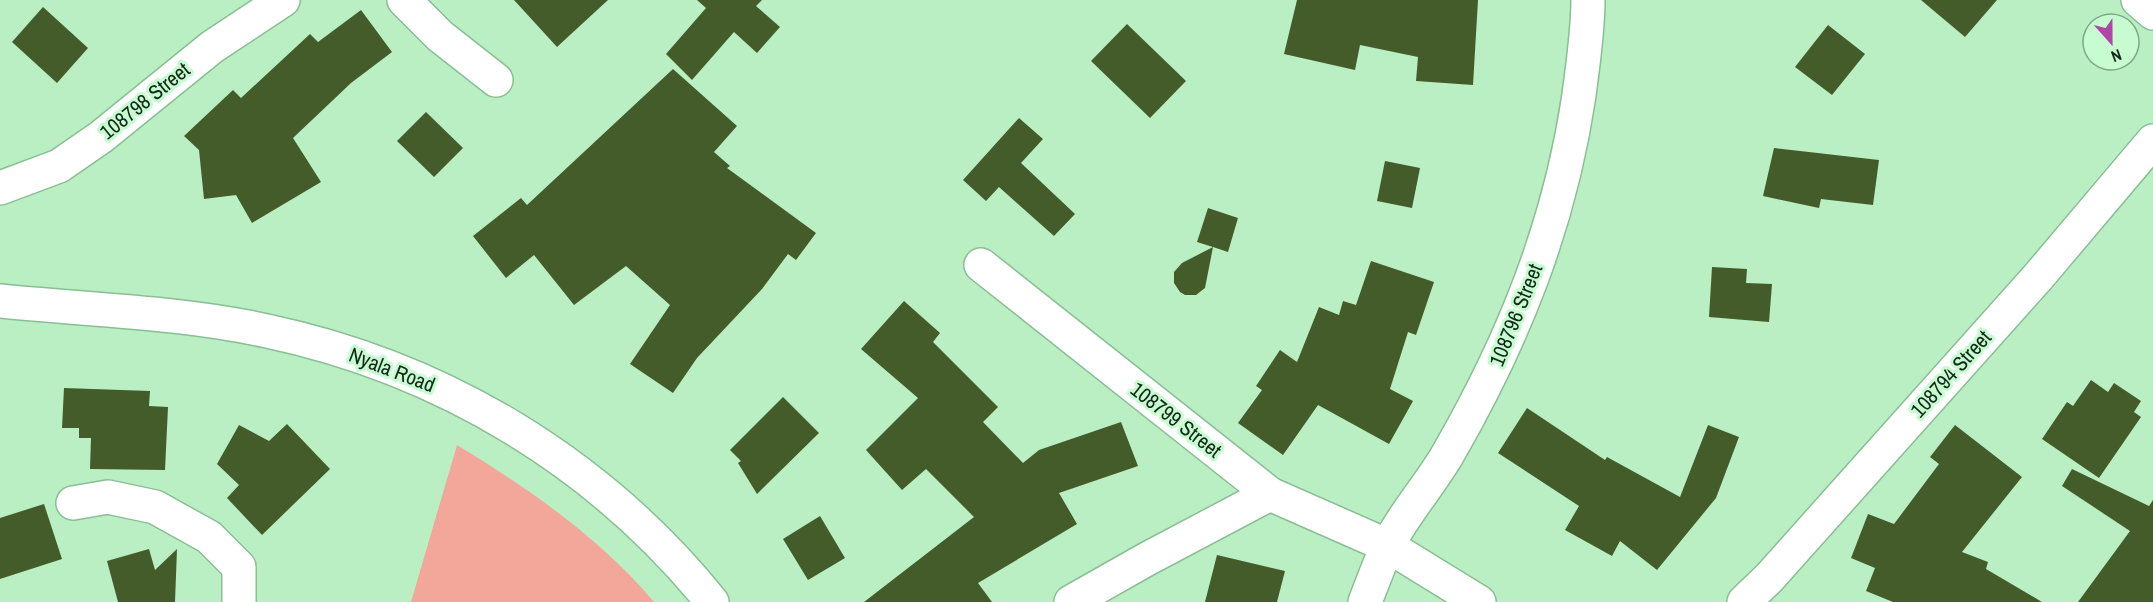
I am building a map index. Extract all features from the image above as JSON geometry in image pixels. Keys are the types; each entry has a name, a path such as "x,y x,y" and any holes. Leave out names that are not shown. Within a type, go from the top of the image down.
{"street":[{"name":"108798 Street","path":"0,188 59,166 101,137 212,47 283,0"},
{"path":"404,0 440,36 496,80"},
{"name":"108796 Street","path":"1365,602 1388,546 1448,454 1496,366 1535,271 1559,200 1572,138 1583,65 1588,0"},
{"path":"2138,0 2153,13"},
{"name":"108794 Street","path":"1744,602 1777,569 2030,286 2153,141"},
{"name":"108799 Street","path":"981,265 1270,494 1388,546"},
{"name":"Nyala Road","path":"0,301 206,321 266,330 382,363 438,386 491,413 543,446 595,484 643,526 688,572 712,602"},
{"path":"1071,602 1270,494"},
{"path":"73,503 108,497 155,507 209,537 239,567 239,602"},
{"path":"1388,546 1479,602"}],"shaded area":[{"path":"457,445 536,497 586,535 633,578 654,602 411,602"}],"building":[{"path":"514,0 608,0 557,47"},
{"path":"697,0 762,0 756,6 780,27 757,53 734,32 692,80 666,54 706,8"},
{"path":"1297,0 1478,0 1473,85 1416,81 1418,57 1360,45 1355,70 1284,54"},
{"path":"1921,0 1997,0 1965,37"},
{"path":"43,7 88,48 57,83 12,42"},
{"path":"361,10 392,52 351,83 293,138 321,182 252,223 236,195 204,199 199,150 184,136 233,90 241,98 310,34 318,42"},
{"path":"1127,24 1186,81 1150,118 1091,61"},
{"path":"1828,25 1865,54 1832,95 1795,67"},
{"path":"673,69 737,126 714,152 730,166 727,168 816,233 796,260 788,254 762,289 697,358 673,393 630,364 670,305 626,266 574,305 534,255 506,278 473,236 521,198 527,205"},
{"path":"426,112 463,148 434,177 397,141"},
{"path":"1019,118 1043,139 1021,163 1075,214 1054,236 999,187 986,201 963,180"},
{"path":"1774,148 1879,160 1873,205 1821,199 1819,208 1763,196"},
{"path":"1385,161 1420,168 1412,208 1377,201"},
{"path":"1208,208 1238,218 1228,252 1197,242"},
{"path":"1213,247 1205,288 1196,295 1185,295 1180,292 1174,283 1174,272 1182,263"},
{"path":"1371,261 1434,282 1416,335 1408,332 1390,389 1413,401 1389,444 1318,405 1283,455 1238,423 1262,390 1256,386 1280,350 1297,362 1319,307 1339,315 1343,301 1356,305"},
{"path":"1712,267 1747,269 1746,283 1772,284 1769,322 1709,317"},
{"path":"904,301 940,333 933,342 998,407 983,422 1023,463 1039,450 1121,422 1138,466 1059,493 1077,524 978,583 992,602 864,602 974,517 926,469 902,490 866,450 918,398 861,349"},
{"path":"2091,380 2108,392 2114,383 2141,401 2134,412 2141,417 2099,478 2042,439 2067,402 2073,406"},
{"path":"64,388 150,391 149,406 168,407 165,470 90,469 91,438 79,438 79,428 62,428"},
{"path":"783,397 819,433 757,494 738,463 741,461 730,450"},
{"path":"1527,408 1605,460 1607,457 1680,497 1708,425 1739,437 1716,498 1657,570 1620,541 1612,556 1565,530 1579,506 1498,453"},
{"path":"287,424 330,469 262,535 227,498 239,485 217,464 239,425 269,441"},
{"path":"1955,425 2022,477 1962,552 1988,562 1986,569 2042,602 1893,602 1866,591 1875,568 1851,558 1868,514 1894,524 1939,464 1930,457"},
{"path":"2072,469 2149,506 2153,500 2153,602 2078,602 2130,531 2062,486"},
{"path":"44,504 62,559 0,579 0,518"},
{"path":"820,516 845,558 808,580 783,539"},
{"path":"149,549 155,570 177,549 175,602 118,602 107,561"},
{"path":"1217,555 1285,571 1277,602 1205,602"}]}
